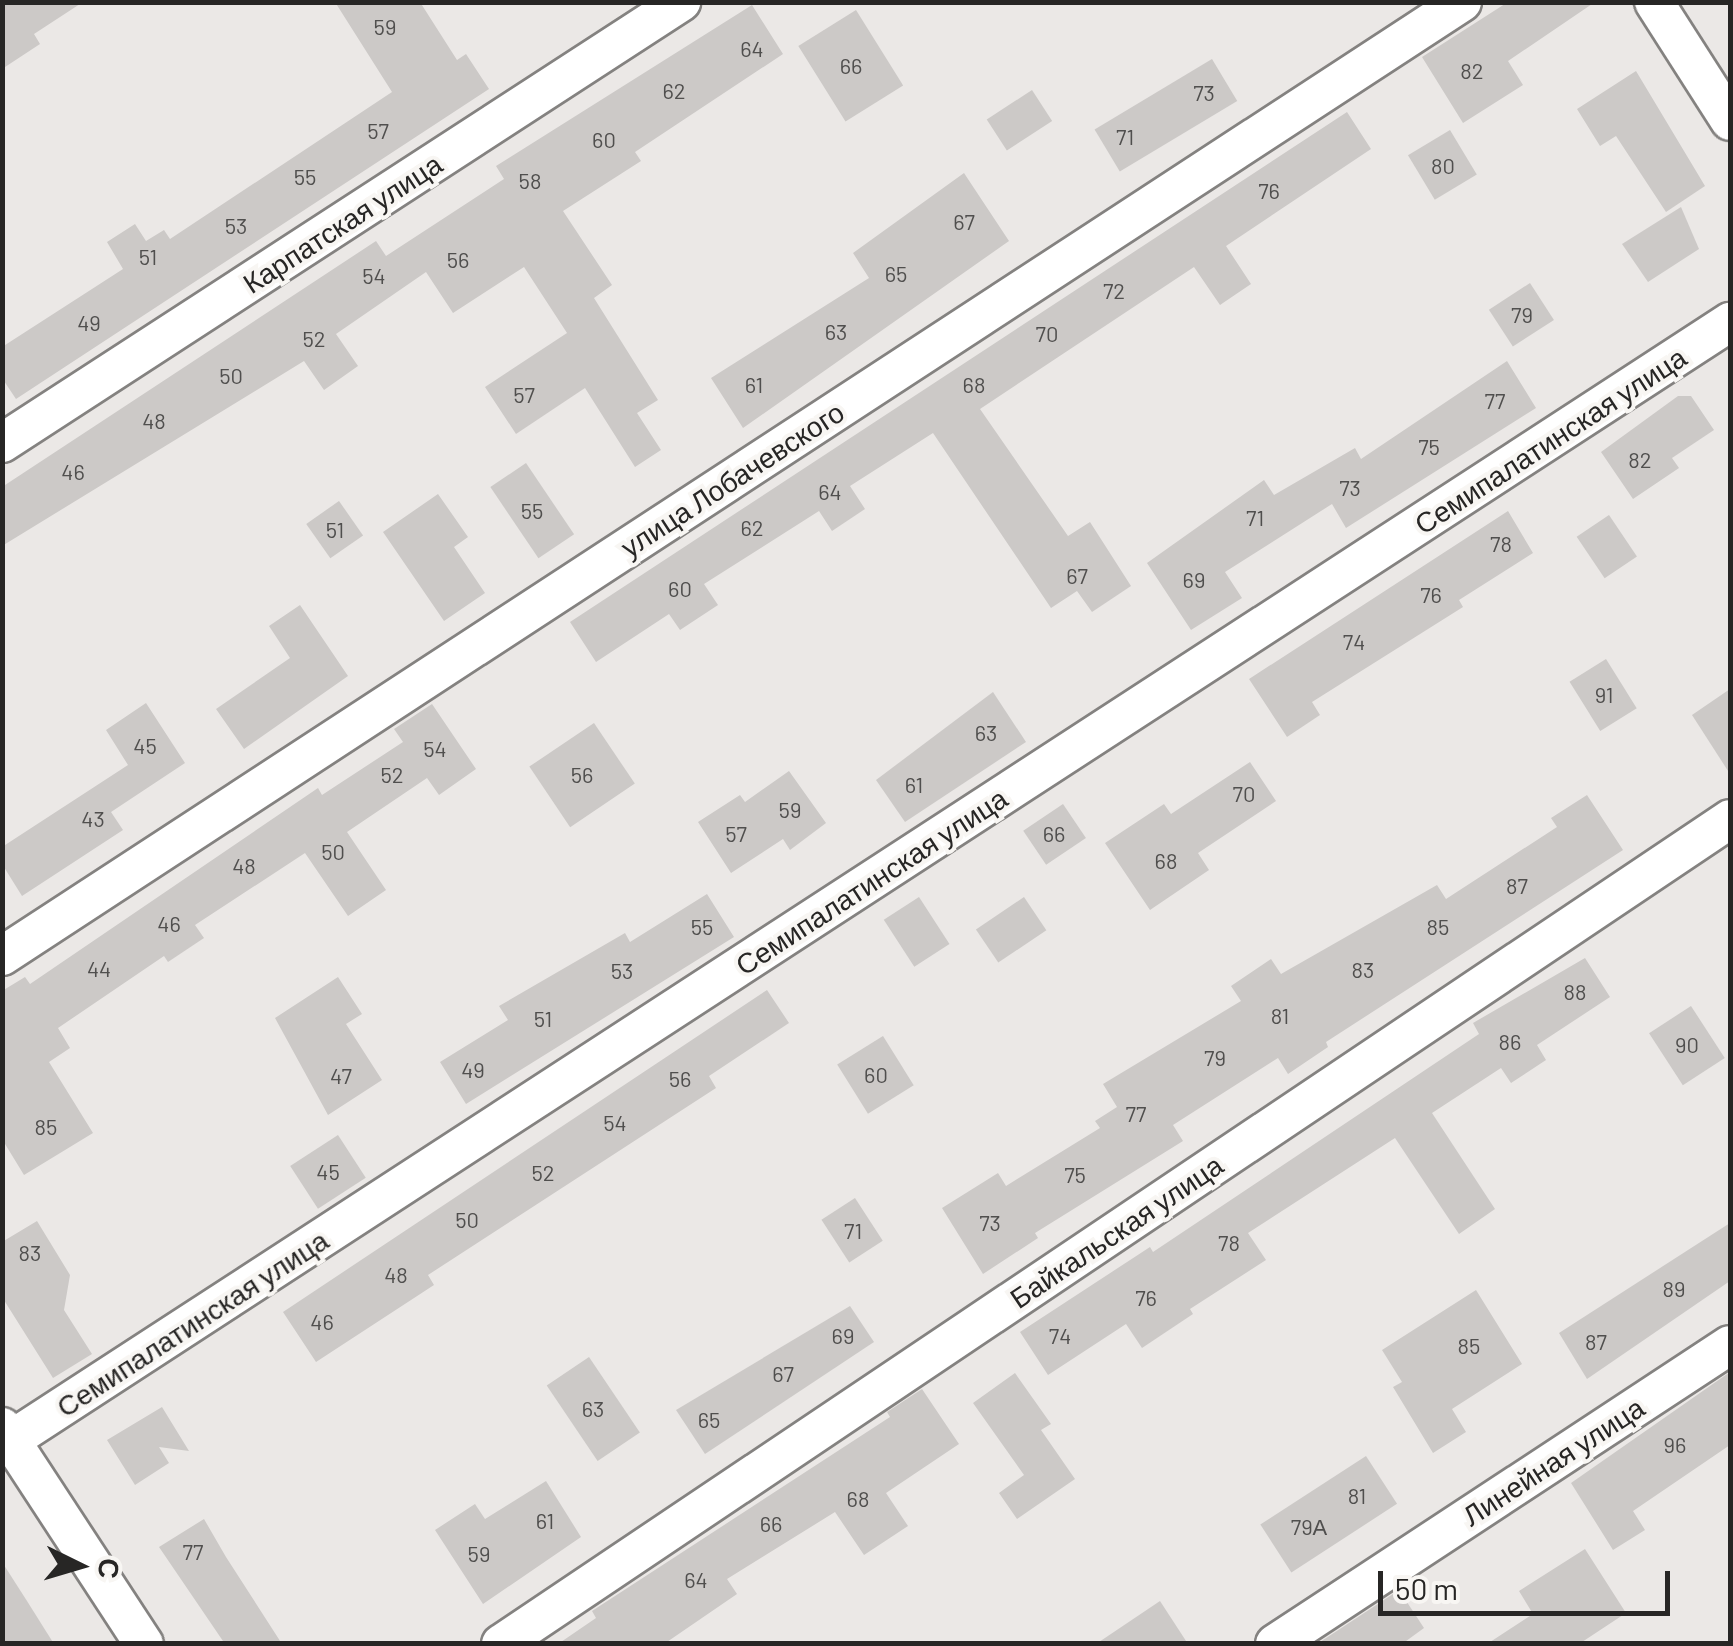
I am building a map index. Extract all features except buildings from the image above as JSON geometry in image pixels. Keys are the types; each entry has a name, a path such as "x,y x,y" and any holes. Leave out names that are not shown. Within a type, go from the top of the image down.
{"street":[{"name":"Карпатская улица","path":"2,443 681,2"},
{"name":"улица Лобачевского","path":"2,956 1462,2"},
{"path":"1654,2 1730,121"},
{"name":"Семипалатинская улица","path":"7,1434 1730,322"},
{"name":"Байкальская улица","path":"501,1644 1730,819"},
{"name":"Линейная улица","path":"1275,1644 1730,1345"},
{"path":"7,1434 144,1644"}]}
